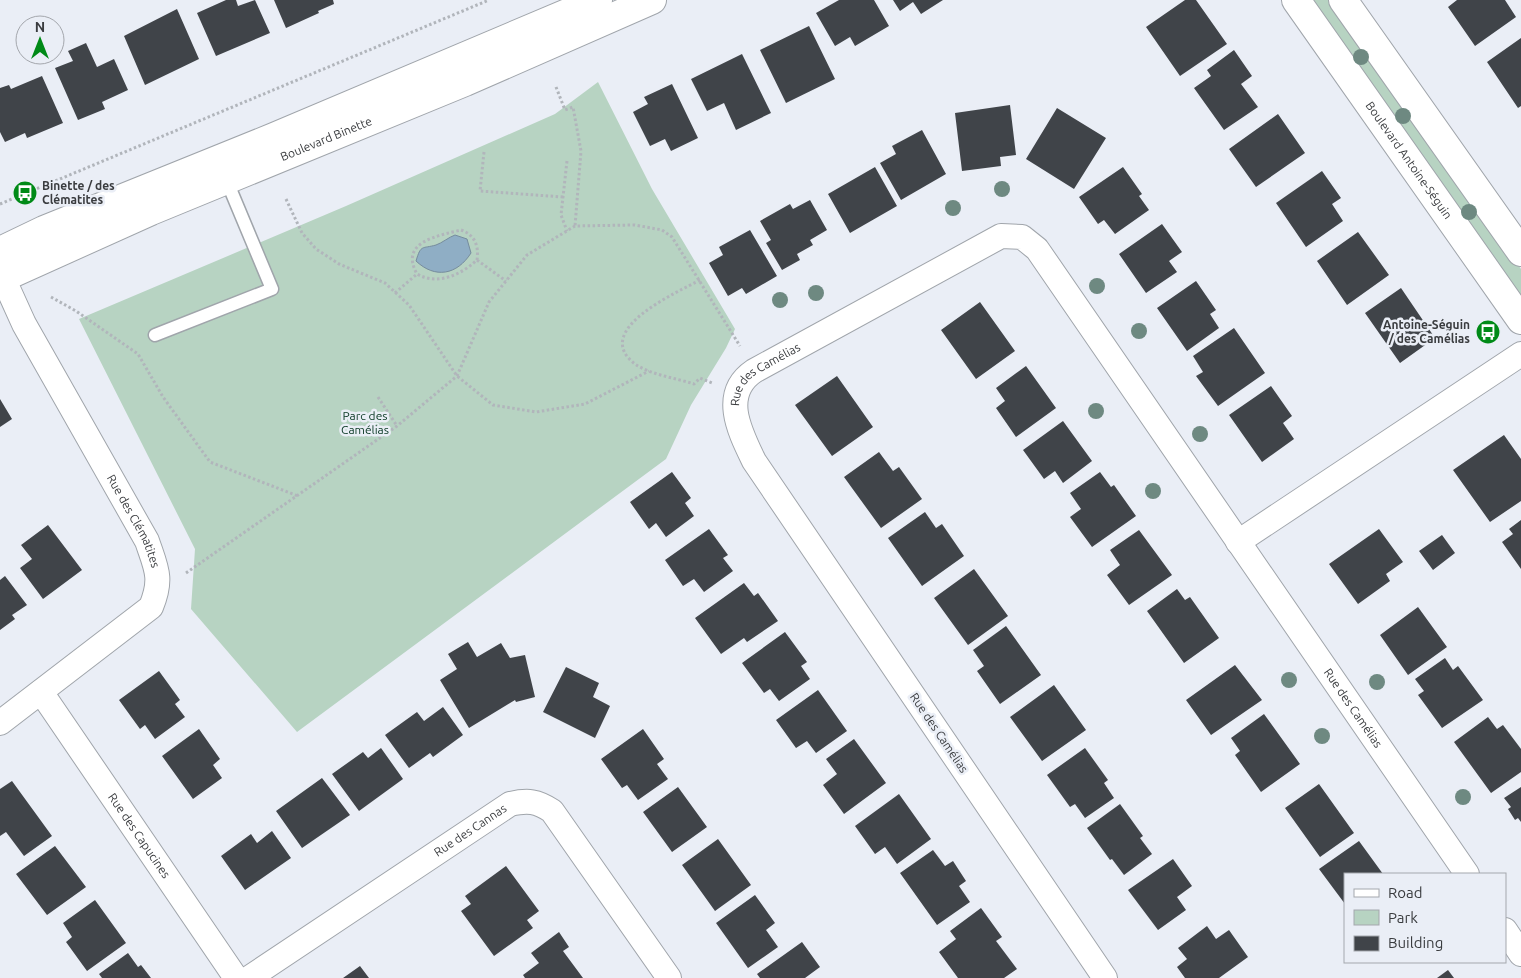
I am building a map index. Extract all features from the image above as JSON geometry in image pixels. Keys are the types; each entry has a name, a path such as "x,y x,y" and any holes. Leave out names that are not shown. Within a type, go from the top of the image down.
{"street":[{"name":"Boulevard Binette","path":"1,276 51,254 222,169 598,0"},
{"name":"Boulevard Binette","path":"0,251 44,230 222,169 456,85 652,0"},
{"name":"Boulevard Antoine-Séguin","path":"1296,0 1521,320"},
{"path":"1344,0 1521,252"},
{"name":"Rue des Camélias","path":"1106,978 754,461 738,422 736,393 740,384 754,371 1001,236 1020,237 1032,243 1037,249 1465,873"},
{"name":"Rue des Clématites","path":"1,276 24,324 146,540 158,573 159,589 151,606"},
{"path":"1238,542 1521,354"},
{"path":"0,723 151,606"},
{"name":"Rue des Capucines","path":"41,692 236,978"},
{"name":"Rue des Cannas","path":"249,978 510,804 535,801 552,811 669,978"},
{"path":"1506,932 1521,954"}],"lane":[{"path":"155,335 272,289 222,169"}],"path":[{"path":"0,204 489,0"},
{"path":"556,87 565,110 573,107 581,151 576,226"},
{"path":"484,152 480,191 563,197"},
{"path":"567,160 561,215 567,231"},
{"path":"286,199 302,233 316,249 339,264 384,283 395,292 409,305 457,376 493,405 536,412 585,404 649,370"},
{"path":"151,606 182,576 397,426 457,376 489,302 526,255 576,226 635,225 662,230 677,243 754,371"},
{"path":"461,230 472,237 476,243 477,260 453,276 430,280 417,274 412,262 412,252 426,241 461,230"},
{"path":"477,260 506,281"},
{"path":"395,292 417,274"},
{"path":"700,280 644,310 630,324 623,337 626,352 635,363 649,370 694,384 700,378 736,393"},
{"path":"51,297 76,311 138,354 163,396 210,462 299,496"},
{"path":"378,397 397,426"}],"green space":[{"path":"1312,0 1334,0 1521,269 1521,299"},
{"name":"Parc des Camélias","path":"598,82 652,189 735,329 726,348 691,405 666,459 297,732 191,609 195,549 79,319 346,206 555,114"}],"water":[{"path":"455,235 467,239 471,253 459,266 445,272 438,272 423,267 416,261 419,252 423,248 438,244"}],"building":[{"path":"226,0 236,0 238,6 255,0 270,33 216,56 197,13"},
{"path":"274,0 333,0 334,4 286,28"},
{"path":"839,0 874,0 889,26 855,46 850,37 835,46 816,13"},
{"path":"893,0 943,0 921,14 913,2 900,11"},
{"path":"1185,0 1196,0 1227,44 1180,76 1146,27"},
{"path":"1457,0 1505,0 1516,17 1475,46 1448,7"},
{"path":"177,9 199,59 145,85 124,36"},
{"path":"809,26 835,79 786,103 760,50"},
{"path":"1521,38 1521,106 1518,108 1487,62"},
{"path":"86,43 97,67 114,59 128,90 102,102 105,109 78,120 55,68 73,61 68,51"},
{"path":"1234,50 1252,76 1241,84 1258,107 1224,130 1194,88 1211,76 1207,70"},
{"path":"742,54 771,113 736,130 724,103 707,111 691,79"},
{"path":"42,76 63,123 27,138 25,133 5,142 0,132 0,88 9,85 11,89"},
{"path":"672,84 698,138 671,151 665,139 650,146 633,112 648,104 644,97"},
{"path":"1010,105 1016,155 1000,157 1001,166 962,171 955,113"},
{"path":"1057,108 1106,138 1074,189 1026,159"},
{"path":"1278,114 1305,153 1256,187 1229,149"},
{"path":"922,130 946,174 901,200 880,163 896,154 892,146"},
{"path":"875,167 897,206 850,233 828,194"},
{"path":"1123,167 1142,194 1139,196 1149,210 1115,234 1104,220 1098,224 1079,197"},
{"path":"1322,171 1341,198 1332,204 1343,221 1306,247 1276,203"},
{"path":"810,200 827,230 810,240 813,245 797,254 800,260 782,270 766,243 771,240 760,221 790,204 793,209"},
{"path":"1162,224 1182,252 1169,261 1177,272 1146,293 1119,254"},
{"path":"750,230 777,276 746,294 742,288 728,296 709,263 723,255 719,247"},
{"path":"1358,232 1389,275 1347,305 1317,261"},
{"path":"1196,281 1216,310 1210,314 1219,328 1187,351 1157,308"},
{"path":"1401,288 1435,338 1400,363 1365,313"},
{"path":"980,302 1015,351 976,379 941,330"},
{"path":"1234,328 1265,373 1218,406 1196,376 1203,372 1193,356"},
{"path":"1026,366 1056,408 1016,437 996,408 1005,401 996,388"},
{"path":"837,376 873,427 832,456 795,405"},
{"path":"1271,386 1292,416 1283,423 1294,439 1262,462 1229,415"},
{"path":"0,399 12,419 0,427"},
{"path":"1063,421 1092,461 1063,483 1055,471 1044,479 1023,450"},
{"path":"1504,435 1521,459 1521,501 1490,522 1453,470"},
{"path":"879,452 893,471 899,467 922,499 881,528 844,477"},
{"path":"672,472 691,498 685,503 694,516 666,537 656,523 649,529 630,502"},
{"path":"1100,472 1111,487 1114,485 1136,516 1092,547 1070,517 1081,509 1070,493"},
{"path":"925,512 936,528 942,524 964,556 922,586 888,538"},
{"path":"1521,520 1521,569 1502,542 1513,534 1509,529"},
{"path":"48,525 82,570 43,599 20,568 32,559 21,545"},
{"path":"709,529 728,555 723,558 733,571 704,592 694,579 683,586 665,560"},
{"path":"1379,529 1403,562 1386,574 1390,581 1358,604 1329,564"},
{"path":"1139,530 1172,575 1129,605 1107,575 1120,565 1110,550"},
{"path":"1442,535 1455,553 1433,570 1419,551"},
{"path":"974,569 1008,616 968,645 934,598"},
{"path":"5,576 27,605 12,615 15,619 0,630 0,580"},
{"path":"744,583 754,596 758,593 778,621 747,642 744,638 721,654 695,618"},
{"path":"1177,589 1185,600 1190,597 1219,638 1184,663 1147,611"},
{"path":"1418,607 1447,647 1408,675 1380,635"},
{"path":"1006,626 1041,675 1000,704 977,671 984,666 973,650"},
{"path":"785,632 807,662 801,666 810,679 779,701 770,689 764,693 742,663"},
{"path":"468,642 477,657 501,643 510,658 525,655 535,697 516,702 515,700 469,728 440,680 457,669 448,654"},
{"path":"1445,658 1453,670 1458,666 1483,700 1442,728 1418,695 1424,691 1415,679"},
{"path":"1235,665 1262,700 1211,735 1186,700"},
{"path":"566,667 599,683 593,697 610,706 595,738 543,712"},
{"path":"159,671 180,700 175,704 185,717 155,739 145,725 140,729 119,700"},
{"path":"1054,685 1086,730 1042,761 1010,717"},
{"path":"818,690 847,731 816,753 807,741 796,748 776,720"},
{"path":"443,707 463,735 433,757 430,753 409,768 385,735 417,712 424,721"},
{"path":"1264,714 1300,764 1261,792 1235,755 1240,751 1231,738"},
{"path":"1488,717 1497,729 1503,725 1521,749 1521,772 1491,793 1454,742"},
{"path":"199,729 220,759 213,765 222,778 193,799 162,756"},
{"path":"643,729 664,759 657,764 668,779 638,800 627,785 622,788 601,759"},
{"path":"854,739 886,783 844,814 823,785 837,774 826,759"},
{"path":"381,748 403,779 359,811 332,774 363,752 368,758"},
{"path":"1085,748 1108,780 1104,783 1114,798 1085,818 1075,804 1070,807 1047,775"},
{"path":"322,778 350,815 302,848 276,811"},
{"path":"12,781 52,836 24,856 6,832 0,836 0,789"},
{"path":"1319,784 1354,833 1320,857 1285,808"},
{"path":"678,787 707,827 672,852 643,812"},
{"path":"1521,787 1521,822 1518,818 1515,820 1508,809 1511,807 1504,798"},
{"path":"899,794 931,839 897,864 885,847 875,854 855,826"},
{"path":"1120,804 1143,836 1140,838 1152,854 1124,875 1112,859 1110,860 1087,828"},
{"path":"272,831 291,858 245,890 221,856 251,834 257,843"},
{"path":"718,839 751,885 715,911 682,865"},
{"path":"1359,841 1382,873 1344,873 1344,903 1319,869"},
{"path":"55,846 86,887 47,915 16,874"},
{"path":"933,850 945,866 953,861 966,881 959,886 970,902 937,925 900,873"},
{"path":"1173,859 1192,886 1177,897 1186,910 1158,930 1128,890"},
{"path":"506,866 539,911 527,920 533,928 494,956 461,911 471,904 465,896"},
{"path":"755,895 775,923 766,930 778,947 748,968 716,923"},
{"path":"95,900 126,943 87,971 66,942 72,937 63,923"},
{"path":"981,908 1002,937 996,941 1017,969 1004,978 958,978 939,952 956,939 950,931"},
{"path":"1207,926 1216,939 1229,930 1248,957 1219,978 1185,978 1177,967 1187,959 1178,948"},
{"path":"559,932 569,947 563,951 583,978 525,978 523,975 539,963 531,953"},
{"path":"802,942 820,967 805,978 760,978 757,974"},
{"path":"128,953 138,967 141,965 151,978 102,978 99,974"},
{"path":"360,966 369,978 343,978"},
{"path":"1448,970 1454,978 1437,978"}],"place":[{"name":"Binette / des Clématites","path":"25,193"},
{"name":"Antoine-Séguin / des Camélias","path":"1488,332"}]}
